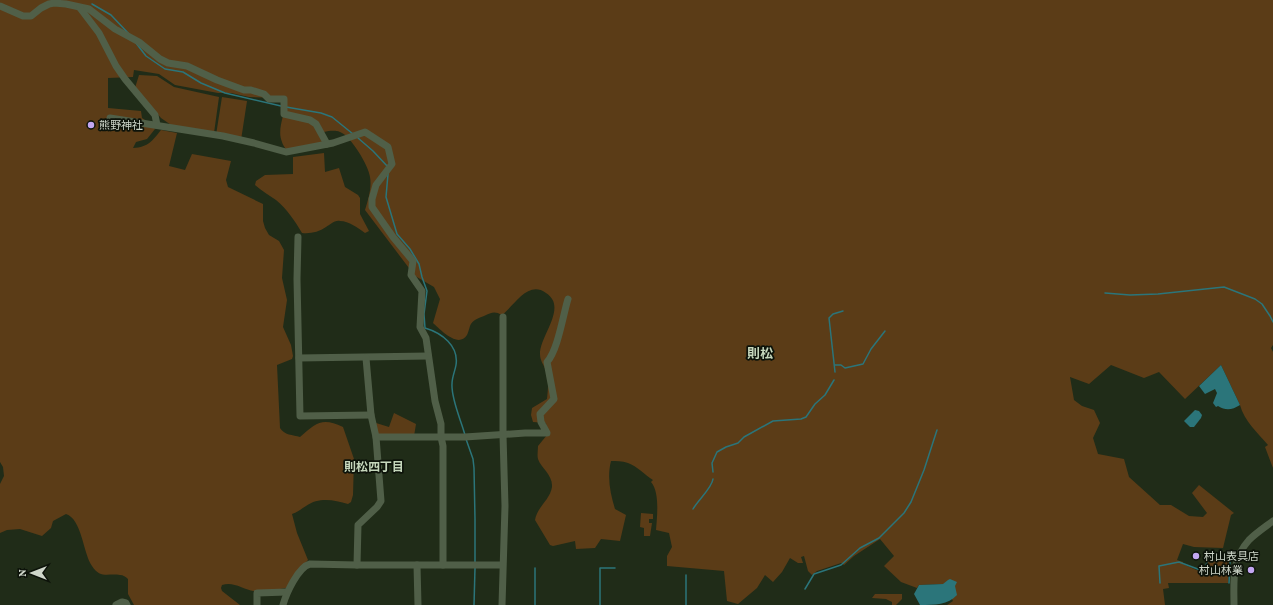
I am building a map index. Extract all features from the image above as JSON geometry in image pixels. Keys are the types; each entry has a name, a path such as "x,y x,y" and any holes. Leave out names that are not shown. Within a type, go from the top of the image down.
{"street":[{"path":"0,6 23,16 31,16 48,4 66,4 89,9 95,12 115,29 139,42 160,59 168,63 187,66 217,80 244,90 251,90 264,94 269,99 284,99 284,114 310,120 316,124 327,144"},
{"path":"80,8 99,33 116,66 125,79 155,115 157,125"},
{"path":"110,118 223,136 286,152 339,141 365,132 388,147 392,164 376,185 372,199 372,207 393,237 413,261 411,274 422,291 420,327 426,338 435,402 441,424 443,446 443,564"},
{"path":"298,237 297,279 300,416 371,415"},
{"path":"376,437 441,437 547,433 541,422 540,414 554,399 547,362 551,358 556,345 568,299"},
{"path":"502,605 502,565 505,506 502,435 503,317"},
{"path":"299,358 428,356"},
{"path":"358,565 358,525 377,507 381,500 376,437 371,415 366,358"},
{"path":"1234,605 1234,573 1238,556 1249,540 1273,521"},
{"path":"283,605 287,592 307,564 502,565"},
{"path":"417,565 418,605"},
{"path":"257,605 257,593 287,592"},
{"path":"116,605 122,602 126,603 127,605"}],"shaded area":[{"path":"0,0 1273,0 1273,345 1271,348 1273,352 1273,468 1265,447 1268,445 1242,411 1221,365 1185,399 1159,372 1144,378 1111,365 1089,384 1070,377 1074,400 1082,406 1094,410 1100,423 1093,438 1098,454 1124,459 1129,477 1160,505 1171,505 1189,516 1203,517 1207,513 1192,493 1199,485 1234,513 1231,515 1223,548 1194,547 1183,544 1177,560 1203,573 1210,557 1227,558 1229,562 1228,583 1168,583 1169,588 1163,589 1165,605 947,605 953,601 943,584 919,585 917,588 901,582 884,566 894,556 880,539 854,556 844,565 841,563 817,571 812,575 808,571 804,556 801,557 803,563 798,563 790,558 782,572 773,582 765,575 757,588 738,604 727,601 724,571 667,566 667,556 672,547 669,533 656,530 657,498 654,486 651,482 653,480 631,464 617,461 611,461 609,479 610,491 615,509 626,515 620,541 601,539 595,548 576,549 575,541 553,546 550,545 535,520 538,511 549,496 552,487 551,479 538,457 538,446 547,435 546,423 533,422 531,415 532,408 547,399 548,378 540,354 541,346 554,313 552,299 546,293 539,290 528,292 522,295 502,315 491,313 478,318 471,324 467,335 463,339 454,339 444,333 433,323 440,299 434,287 415,276 365,210 370,190 369,172 354,145 344,134 336,131 324,132 325,146 289,153 283,145 280,137 285,109 285,98 249,97 231,93 218,93 175,85 159,74 134,70 133,77 108,78 108,108 141,111 142,118 148,122 152,122 155,129 147,139 136,142 133,148 147,145 161,130 177,133 169,166 185,170 192,154 231,161 226,180 228,187 263,204 263,221 265,228 269,235 279,241 284,250 282,278 287,300 283,327 291,345 293,356 292,359 277,365 280,428 286,433 300,437 315,425 320,423 330,422 336,424 343,427 354,459 353,495 351,502 348,504 327,500 316,501 292,514 297,533 308,560 286,588 257,591 230,584 222,585 222,591 240,605 134,605 128,594 128,579 121,575 104,575 95,570 89,560 76,522 66,514 53,521 51,528 42,536 20,529 7,530 0,533 0,484 4,476 3,467 0,462"},
{"path":"139,75 157,76 174,87 219,97 214,133 174,127 161,118 135,88"},
{"path":"222,97 247,101 241,140 216,135"},
{"path":"324,153 325,172 339,168 345,187 358,195 360,198 360,214 369,231 365,233 350,223 338,221 323,229 311,233 302,233 284,207 255,185 256,181 265,175 293,174 293,157"},
{"path":"394,413 416,424 414,436 377,435 376,423 389,427"},
{"path":"641,513 653,514 653,519 649,519 649,523 652,523 650,536 644,536 644,528 640,527"},
{"path":"875,594 902,594 902,599 896,605 892,605 892,602 886,599 872,598"}],"water":[{"path":"1221,365 1240,405 1232,409 1224,409 1218,406 1216,407 1213,403 1217,393 1215,389 1205,394 1199,386"},
{"path":"1195,410 1199,411 1202,415 1194,427 1190,427 1184,421"},
{"path":"950,579 957,582 955,586 957,595 945,603 920,605 914,594 919,585 943,584"}],"waterway":[{"path":"92,4 111,15 129,34"},
{"path":"136,43 146,56 165,69 183,72 201,83 225,93 281,106"},
{"path":"286,107 321,113 332,117 353,134"},
{"path":"358,138 388,167"},
{"path":"388,174 386,197 397,234 410,249 419,264 427,291 424,314 425,328 443,337 448,341 455,352 456,365 452,379 452,390 465,435"},
{"path":"1105,293 1130,295 1158,294 1224,287 1255,299 1262,304 1273,322"},
{"path":"835,372 829,318 833,314 843,311"},
{"path":"835,365 841,365 845,368 863,364 871,349 885,331"},
{"path":"713,472 712,463 717,452 738,443 744,437 773,421 801,419 806,417 815,404 825,395 834,380"},
{"path":"805,589 814,574 841,565 860,548 879,538 904,513 911,502 924,470 937,430"},
{"path":"466,439 473,459 474,468 475,562"},
{"path":"693,509 710,486 713,479"},
{"path":"1160,583 1159,566 1179,562 1203,571 1211,554 1227,557 1230,561 1229,583"},
{"path":"474,605 475,568"},
{"path":"535,568 535,605"},
{"path":"600,605 600,568 615,568"},
{"path":"686,575 686,605"}],"place":[{"name":"熊野神社","path":"91,125"},
{"name":"村山表具店","path":"1196,556"},
{"name":"村山林業","path":"1251,570"}],"district":[{"name":"則松","path":"760,353"},
{"name":"則松四丁目","path":"374,467"}]}
